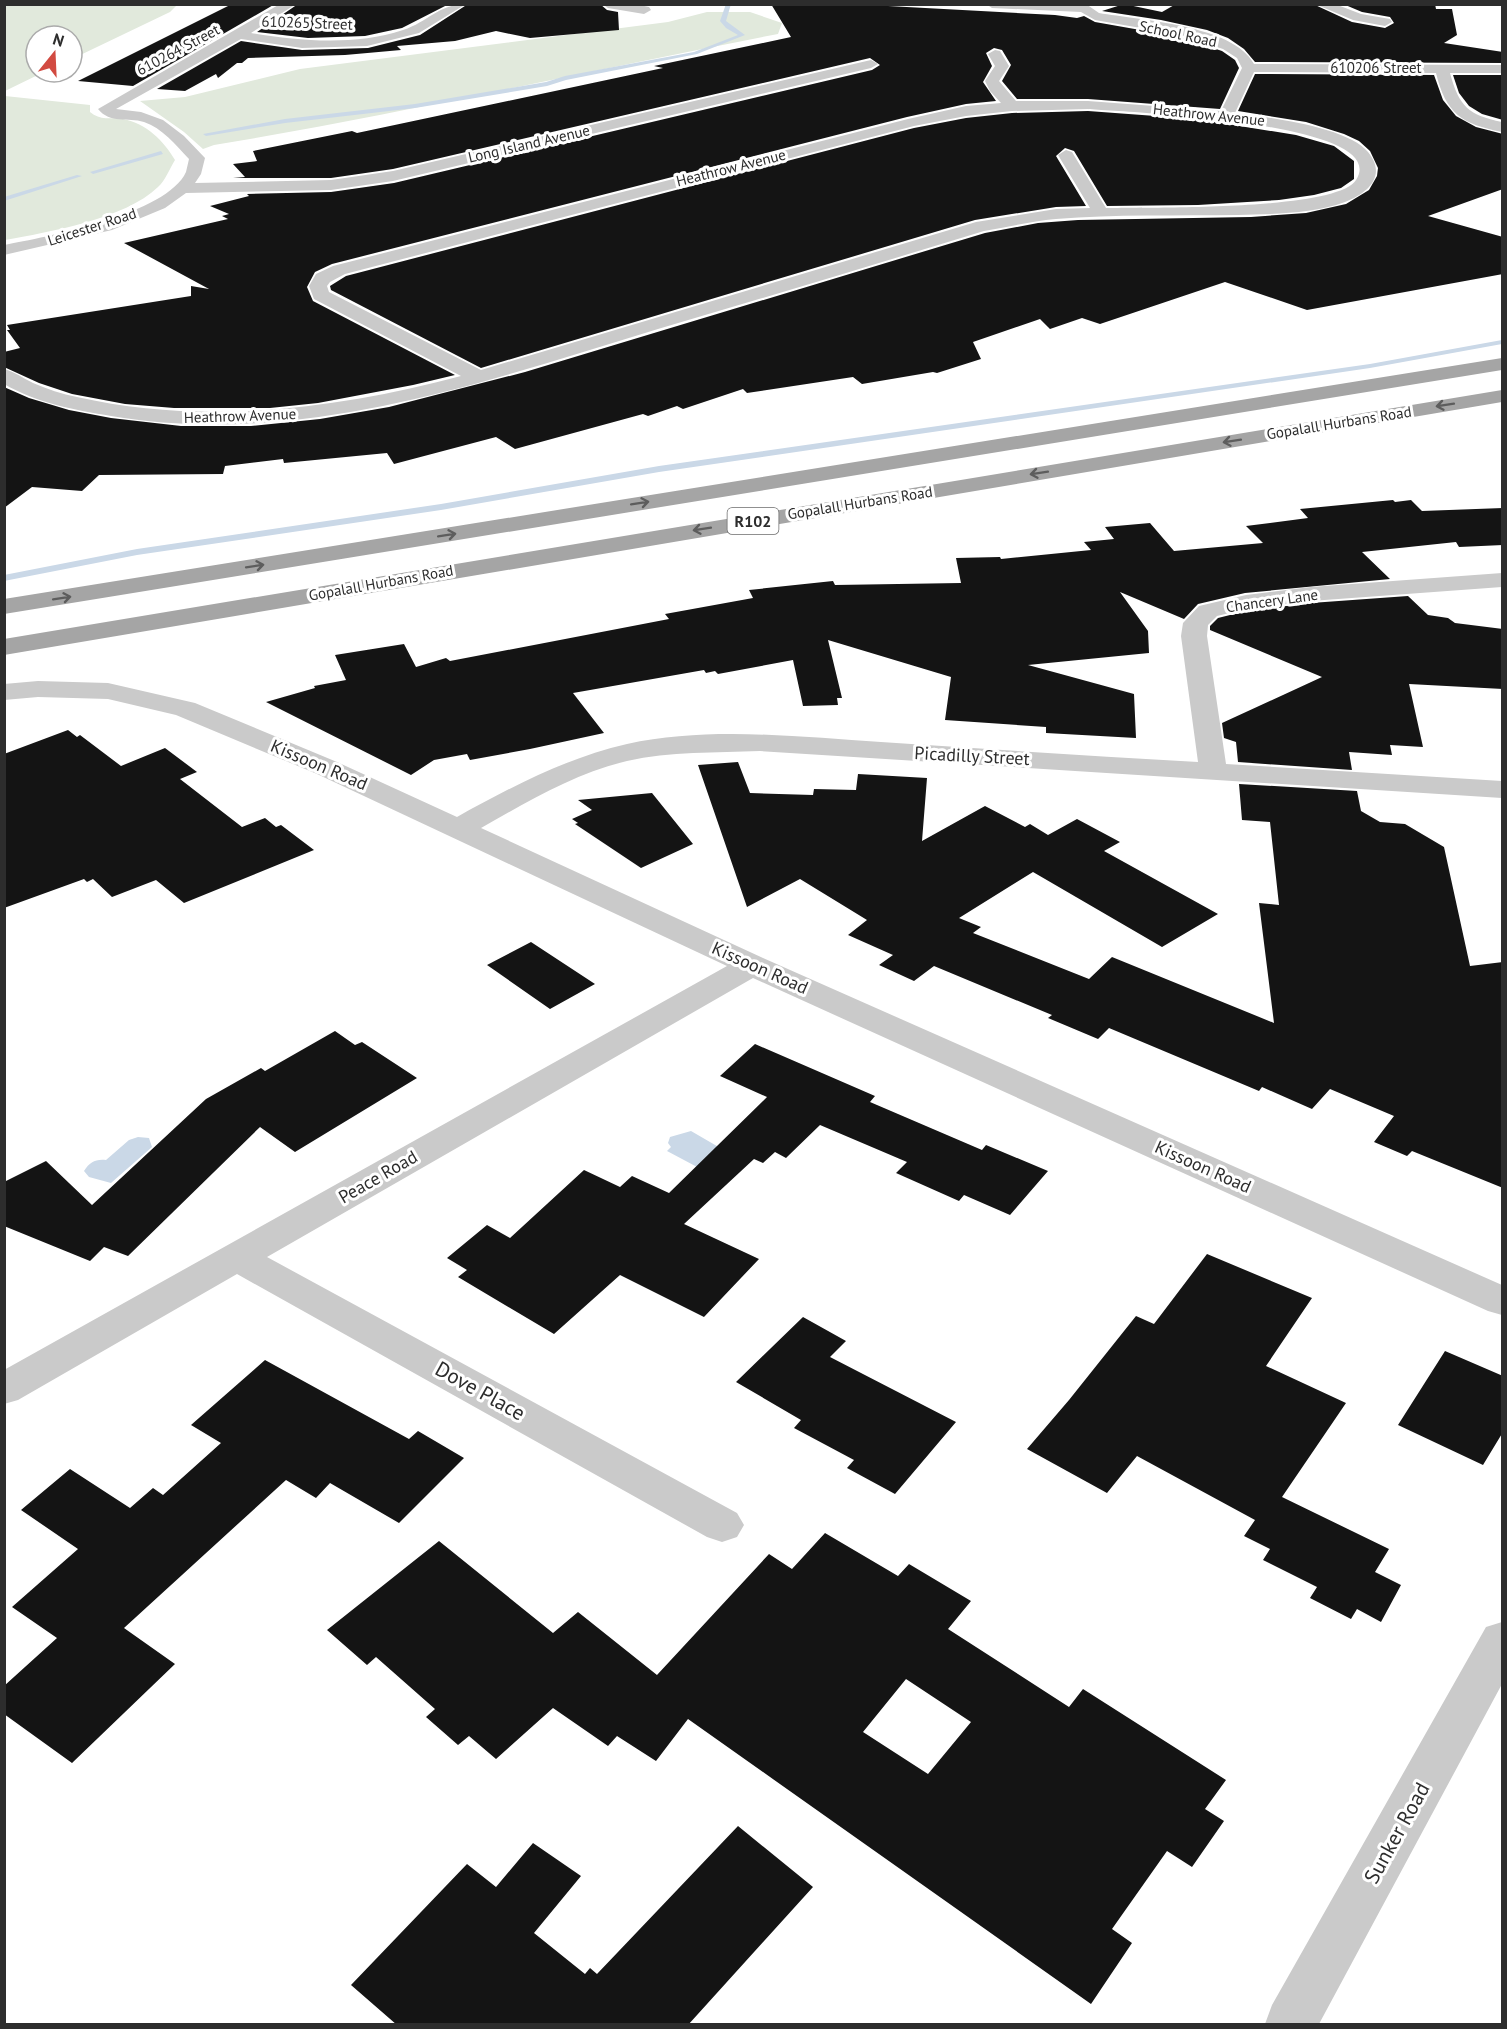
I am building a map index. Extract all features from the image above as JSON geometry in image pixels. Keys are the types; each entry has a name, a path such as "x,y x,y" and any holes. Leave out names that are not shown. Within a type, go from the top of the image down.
{"main road":[{"name":"Gopalall Hurbans Road","path":"4,607 1503,364"},
{"name":"Gopalall Hurbans Road","path":"4,647 1503,396"}],"street":[{"name":"610265 Street","path":"239,35 290,4"},
{"name":"610265 Street","path":"239,35 323,44 374,40 407,34 460,4"},
{"path":"608,4 644,10"},
{"path":"992,4 1085,6"},
{"path":"1321,4 1358,17 1385,22"},
{"name":"School Road","path":"1085,6 1095,16 1110,20 1208,38 1237,50 1246,57 1249,68"},
{"name":"610264 Street","path":"132,93 239,35"},
{"path":"995,54 1002,66 992,81 995,88 1012,106"},
{"name":"Long Island Avenue","path":"181,188 331,185 393,176 872,64"},
{"path":"1226,116 1249,68"},
{"name":"610206 Street","path":"1249,68 1503,69"},
{"path":"1442,69 1450,99 1461,113 1485,123 1503,127"},
{"name":"Leicester Road","path":"4,250 84,233 129,218 161,202 181,188 192,176 197,158 180,140 151,120 106,111 117,101 132,93"},
{"name":"Heathrow Avenue","path":"4,375 19,385 64,401 122,413 184,419 268,417 347,409 479,377 982,226 1022,218 1100,211 1262,209 1306,205 1340,198 1361,187 1369,173 1368,162 1359,151 1311,130 1226,116 1089,105 1012,106 966,111 913,122 339,270 323,278 318,286 321,295 479,377"},
{"path":"1066,155 1100,211"},
{"name":"Chancery Lane","path":"1214,771 1194,636 1196,623 1208,611 1246,602 1311,594 1503,580"},
{"name":"Kissoon Road","path":"4,692 38,689 108,691 185,709 327,768 753,965 1503,1302"},
{"name":"Picadilly Street","path":"458,829 558,775 612,756 680,746 760,743 1503,790"},
{"name":"Peace Road","path":"4,1389 753,965"},
{"name":"Dove Place","path":"237,1257 722,1525"},
{"name":"Sunker Road","path":"1291,2025 1503,1641"}],"shaded area":[{"path":"5,4 177,5 170,12 84,53 84,24 24,24 24,82 5,91"},
{"path":"707,12 750,12 782,23 778,34 203,149 184,132 140,101 185,97 300,69 668,22"},
{"path":"5,96 90,105 90,112 98,117 123,119 147,129 160,140 175,160 158,187 126,208 86,222 5,240"}],"water":[{"path":"691,1131 722,1149 699,1168 667,1151 671,1147 668,1143 670,1137"},
{"path":"138,1137 149,1138 152,1147 111,1183 89,1177 84,1171 88,1165 99,1160 106,1160 129,1140"}],"building":[{"path":"232,4 275,4 133,86 84,82 84,78"},
{"path":"298,4 449,4 402,28 365,36 308,38 257,32"},
{"path":"468,4 600,4 607,10 618,12 619,30 530,38 496,31 455,41 397,46 401,50 345,55 248,58 242,63 237,63 218,78 216,74 185,91 157,89 241,41 302,50 368,48 420,35"},
{"path":"771,4 851,4 1077,18 1084,16 1095,22 1180,37 1222,51 1235,60 1239,68 1220,109 1088,99 1017,99 1002,81 1011,65 1002,50 994,48 986,53 992,66 983,82 996,101 966,104 907,117 332,264 315,272 307,287 313,301 455,375 318,403 270,408 174,408 125,404 72,394 39,383 4,367 4,352 20,348 7,330 10,330 7,325 191,296 191,286 209,289 124,243 228,219 222,216 229,214 210,206 249,196 247,194 331,192 394,183 872,70 880,65 870,58 393,169 331,178 233,178 245,177 233,164 257,161 253,151 352,131 357,133 663,68 654,66 791,37"},
{"path":"1124,4 1162,12 1176,4 1313,4 1352,22 1385,28 1394,23 1390,17 1362,12 1343,4 1435,4 1436,9 1452,9 1457,35 1444,43 1503,52 1503,63 1255,62 1244,49 1228,38 1207,30 1102,11"},
{"path":"1255,74 1434,75 1443,100 1456,116 1476,127 1503,134 1503,189 1428,216 1503,237 1503,274 1307,310 1225,282 1100,324 1082,318 1050,329 1040,319 973,342 981,359 937,373 862,384 853,377 747,393 743,389 683,409 677,406 648,416 643,414 515,449 496,437 394,464 387,453 284,463 283,459 225,466 223,474 99,475 82,491 32,487 4,508 4,387 29,398 69,410 111,418 181,426 251,426 320,419 389,407 525,372 985,233 1038,223 1078,220 1251,217 1306,213 1346,204 1369,190 1377,176 1378,168 1370,151 1359,141 1306,122 1238,111"},
{"path":"1453,75 1503,75 1503,120 1482,114 1469,106 1459,93"},
{"path":"1088,111 1196,119 1296,135 1334,146 1354,161 1354,179 1341,188 1279,200 1198,205 1107,206 1074,151 1065,148 1056,156 1086,206 1056,207 975,220 481,368 331,290 330,286 346,276 914,128 966,118 1012,113"},
{"path":"1393,500 1395,502 1411,500 1422,511 1503,508 1503,545 1459,547 1456,542 1362,552 1390,579 1245,593 1198,604 1184,619 1120,592 1148,631 1149,653 1028,665 1134,694 1136,738 1046,733 1046,727 945,720 951,677 828,640 842,698 837,698 838,705 803,706 793,660 718,674 715,671 706,673 704,670 573,693 604,733 470,760 467,754 434,760 411,775 266,702 315,688 314,686 346,680 335,655 404,644 416,667 446,658 450,661 669,619 665,614 753,598 749,590 833,581 835,585 961,583 956,558 1000,557 1001,559 1091,550 1084,542 1114,539 1105,527 1150,523 1174,551 1263,543 1246,526 1308,518 1300,509"},
{"path":"1408,596 1428,615 1448,618 1455,623 1503,629 1503,689 1409,684 1423,747 1390,745 1392,755 1349,752 1352,770 1238,762 1236,742 1224,738 1222,723 1322,677 1210,630 1210,626 1218,618 1246,611 1311,603"},
{"path":"68,730 77,737 80,735 121,766 165,748 197,772 180,779 242,827 265,818 276,827 281,825 314,850 184,903 156,880 112,897 93,879 87,882 84,879 4,908 4,754"},
{"path":"738,762 750,793 813,795 814,789 856,790 858,774 927,778 922,841 985,806 1025,827 1030,824 1048,835 1077,819 1120,842 1104,851 1218,914 1162,947 1033,872 959,918 981,927 973,933 1089,979 1112,957 1274,1023 1259,903 1279,905 1270,822 1242,820 1239,784 1357,791 1361,811 1380,822 1405,824 1444,847 1470,966 1503,962 1503,1188 1412,1151 1407,1156 1374,1142 1394,1116 1330,1089 1312,1109 1262,1087 1259,1091 1109,1028 1098,1039 1048,1018 1052,1015 934,966 914,981 879,965 893,955 848,935 867,920 800,879 747,907 698,765"},
{"path":"652,793 693,844 641,868 575,824 578,823 572,819 592,810 578,800"},
{"path":"531,942 595,984 550,1009 487,965"},
{"path":"335,1031 355,1045 362,1042 417,1078 295,1152 260,1127 128,1256 104,1247 90,1261 4,1226 4,1182 46,1161 92,1205 206,1099 261,1068 265,1071"},
{"path":"755,1044 875,1096 870,1102 982,1150 986,1145 1048,1171 1010,1215 964,1195 959,1201 896,1173 907,1162 820,1125 786,1158 775,1152 763,1163 754,1159 684,1224 759,1259 704,1317 620,1275 554,1334 458,1277 467,1270 447,1258 487,1225 510,1238 584,1170 620,1187 632,1176 669,1193 767,1097 720,1076"},
{"path":"1207,1254 1312,1298 1266,1366 1346,1403 1282,1497 1389,1549 1375,1572 1401,1585 1381,1622 1357,1609 1351,1619 1310,1598 1317,1587 1263,1560 1270,1549 1244,1536 1255,1520 1137,1456 1107,1493 1027,1449 1136,1316 1154,1324"},
{"path":"803,1317 846,1341 830,1357 956,1422 895,1494 847,1468 854,1460 794,1428 801,1420 736,1382"},
{"path":"1445,1351 1503,1376 1503,1432 1483,1465 1398,1425"},
{"path":"265,1360 409,1439 418,1431 464,1458 399,1523 330,1483 316,1498 286,1480 124,1628 175,1664 72,1763 4,1714 4,1686 57,1638 12,1607 78,1549 21,1510 70,1469 130,1508 153,1488 163,1495 221,1443 191,1425"},
{"path":"825,1533 898,1576 909,1564 971,1601 948,1629 1069,1707 1083,1689 1226,1780 1205,1809 1224,1821 1192,1867 1167,1851 1112,1929 1132,1943 1091,2004 688,1719 656,1761 617,1736 608,1746 553,1708 496,1759 469,1736 458,1745 426,1717 435,1709 376,1657 367,1665 327,1630 439,1541 553,1633 578,1612 657,1675 769,1554 792,1569","holes":["906,1679 971,1722 928,1774 863,1732"]},
{"path":"738,1826 813,1887 688,2025 397,2025 351,1985 467,1864 496,1887 533,1843 581,1876 534,1933 585,1974 590,1968 597,1974"}],"waterway":[{"path":"206,134 285,121 415,106 547,84 565,78 695,53 742,35 728,27 723,21 729,4"},
{"path":"93,172 161,153"},
{"path":"4,199 79,176"},
{"path":"4,578 137,552 441,507 659,469 1370,366 1502,342"}]}
